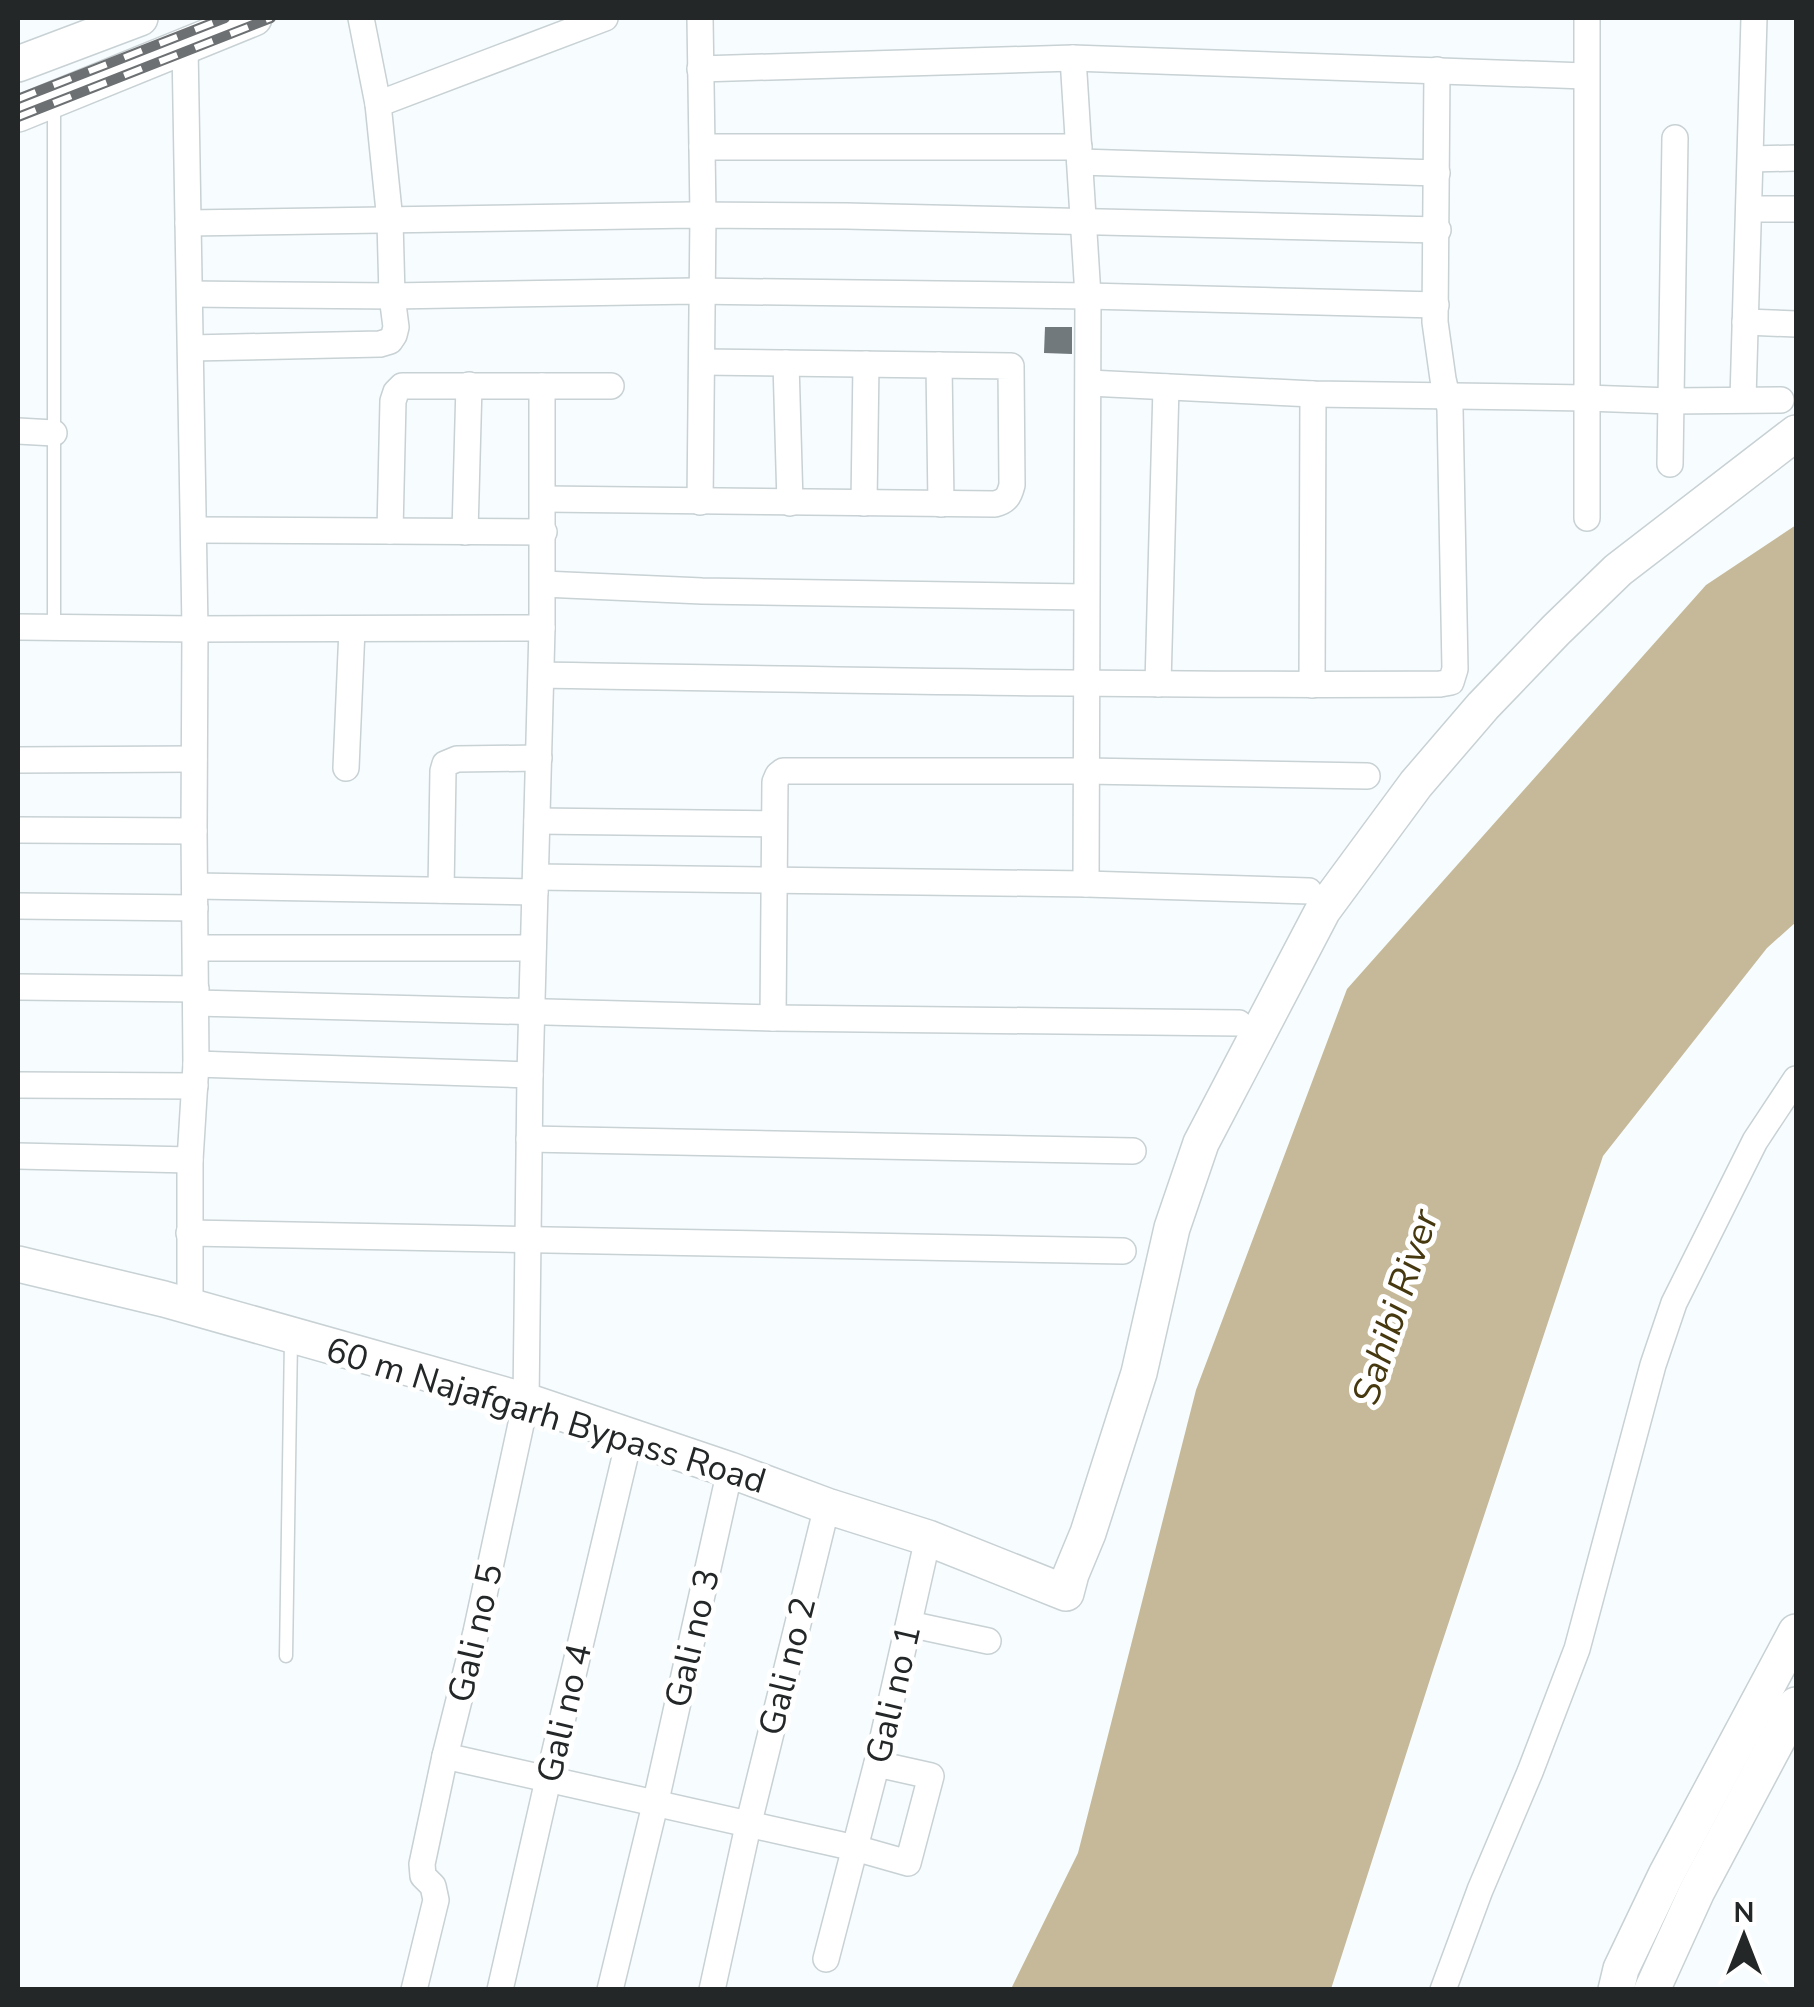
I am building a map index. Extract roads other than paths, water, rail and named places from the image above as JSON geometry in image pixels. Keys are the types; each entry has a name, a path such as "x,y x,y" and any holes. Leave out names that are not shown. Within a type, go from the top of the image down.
{"street":[{"path":"18,64 94,26 140,18"},
{"path":"18,114 254,18"},
{"path":"361,18 378,104 390,221 395,332 390,531"},
{"path":"378,104 605,18"},
{"path":"700,18 700,502"},
{"path":"1587,18 1587,518"},
{"path":"1743,399 1754,18"},
{"path":"185,46 195,630 196,996 188,1233 190,1308"},
{"path":"700,69 1073,58 1585,76"},
{"path":"1073,58 1088,296 1086,884"},
{"path":"542,675 1085,684 1452,682 1448,396 1436,322 1437,70"},
{"path":"1670,464 1675,138"},
{"path":"702,147 1079,155 1437,173"},
{"path":"1750,159 1796,158"},
{"path":"1749,209 1796,209"},
{"path":"188,224 703,215 1438,230"},
{"path":"190,294 701,292 1436,305"},
{"path":"1746,322 1796,324"},
{"path":"191,348 380,344 390,341 395,332"},
{"path":"544,498 995,504 1010,494 1010,366 702,362"},
{"path":"786,363 790,503"},
{"path":"864,504 866,364"},
{"path":"939,365 941,504"},
{"path":"1089,383 1313,394 1671,402 1781,400"},
{"path":"395,396 402,386 411,385 611,386"},
{"path":"466,532 470,385"},
{"name":"Gali no 5","path":"414,1990 436,1900 434,1886 423,1876 422,1864 526,1401 530,1075 542,675 542,386"},
{"path":"1158,684 1166,387"},
{"path":"1312,685 1313,394"},
{"path":"18,431 54,433"},
{"name":"60 m Najafgarh Bypass Road","path":"18,1264 526,1401 928,1538 1066,1593 1139,1372 1172,1228 1201,1143 1323,910 1416,784 1556,630 1618,570 1796,433"},
{"path":"194,530 544,532"},
{"path":"543,584 702,591 1086,597"},
{"path":"18,627 542,628"},
{"path":"346,768 352,629"},
{"path":"442,890 445,764 457,758 539,758"},
{"path":"18,760 194,759"},
{"path":"772,1018 775,782 783,771 1367,776"},
{"path":"537,821 774,824"},
{"path":"18,830 194,831"},
{"path":"18,906 535,884 774,879 1309,891"},
{"path":"196,948 533,948"},
{"path":"18,987 532,1011 1239,1023"},
{"path":"18,1086 195,1075 530,1075"},
{"path":"1443,1990 1577,1649 1653,1364 1674,1303 1754,1141 1796,1079"},
{"path":"529,1139 1133,1150"},
{"path":"18,1156 190,1160"},
{"path":"188,1233 1123,1252"},
{"name":"Gali no 4","path":"500,1990 630,1436"},
{"name":"Gali no 3","path":"610,1990 730,1470"},
{"name":"Gali no 2","path":"712,1990 826,1506"},
{"name":"Gali no 1","path":"826,1959 877,1764 928,1538"},
{"name":"Gali no 1","path":"909,1624 988,1641"},
{"path":"1616,1990 1621,1969 1666,1875 1796,1632"},
{"path":"1652,1990 1697,1890 1796,1705"},
{"path":"445,1756 908,1863 931,1776 877,1764"}],"lane":[{"path":"54,100 54,627"},
{"path":"286,1656 292,1336"}],"water":[{"name":"Sahibi River","path":"1796,525 1796,922 1767,948 1603,1156 1331,1989 1011,1989 1078,1853 1196,1390 1347,989 1706,585"}],"railway":[{"path":"18,99 225,18"},
{"path":"18,117 271,18"}]}
